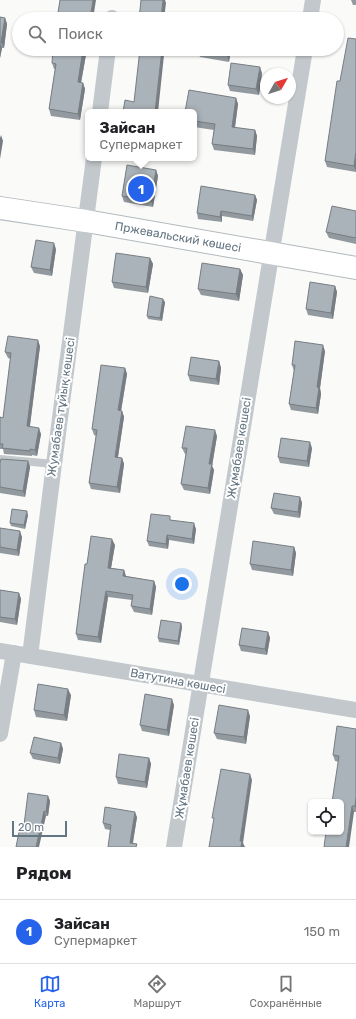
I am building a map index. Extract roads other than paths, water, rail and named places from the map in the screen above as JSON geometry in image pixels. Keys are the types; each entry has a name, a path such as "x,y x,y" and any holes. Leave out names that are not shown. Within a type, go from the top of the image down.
{"street":[{"path":"311,12 313,0"},
{"path":"100,109 107,56"},
{"name":"Жұмабаев көшесі","path":"174,847 304,56"},
{"name":"Жумабаев тұйық көшесі","path":"30,656 94,161"},
{"name":"Пржевальский көшесі","path":"0,208 271,252 356,268"},
{"path":"0,734 7,652"},
{"name":"Ватутина көшесі","path":"7,652 356,710"}],"lane":[{"path":"0,459 54,464"}],"place":[{"name":"Зайсан","path":"141,189"}]}
